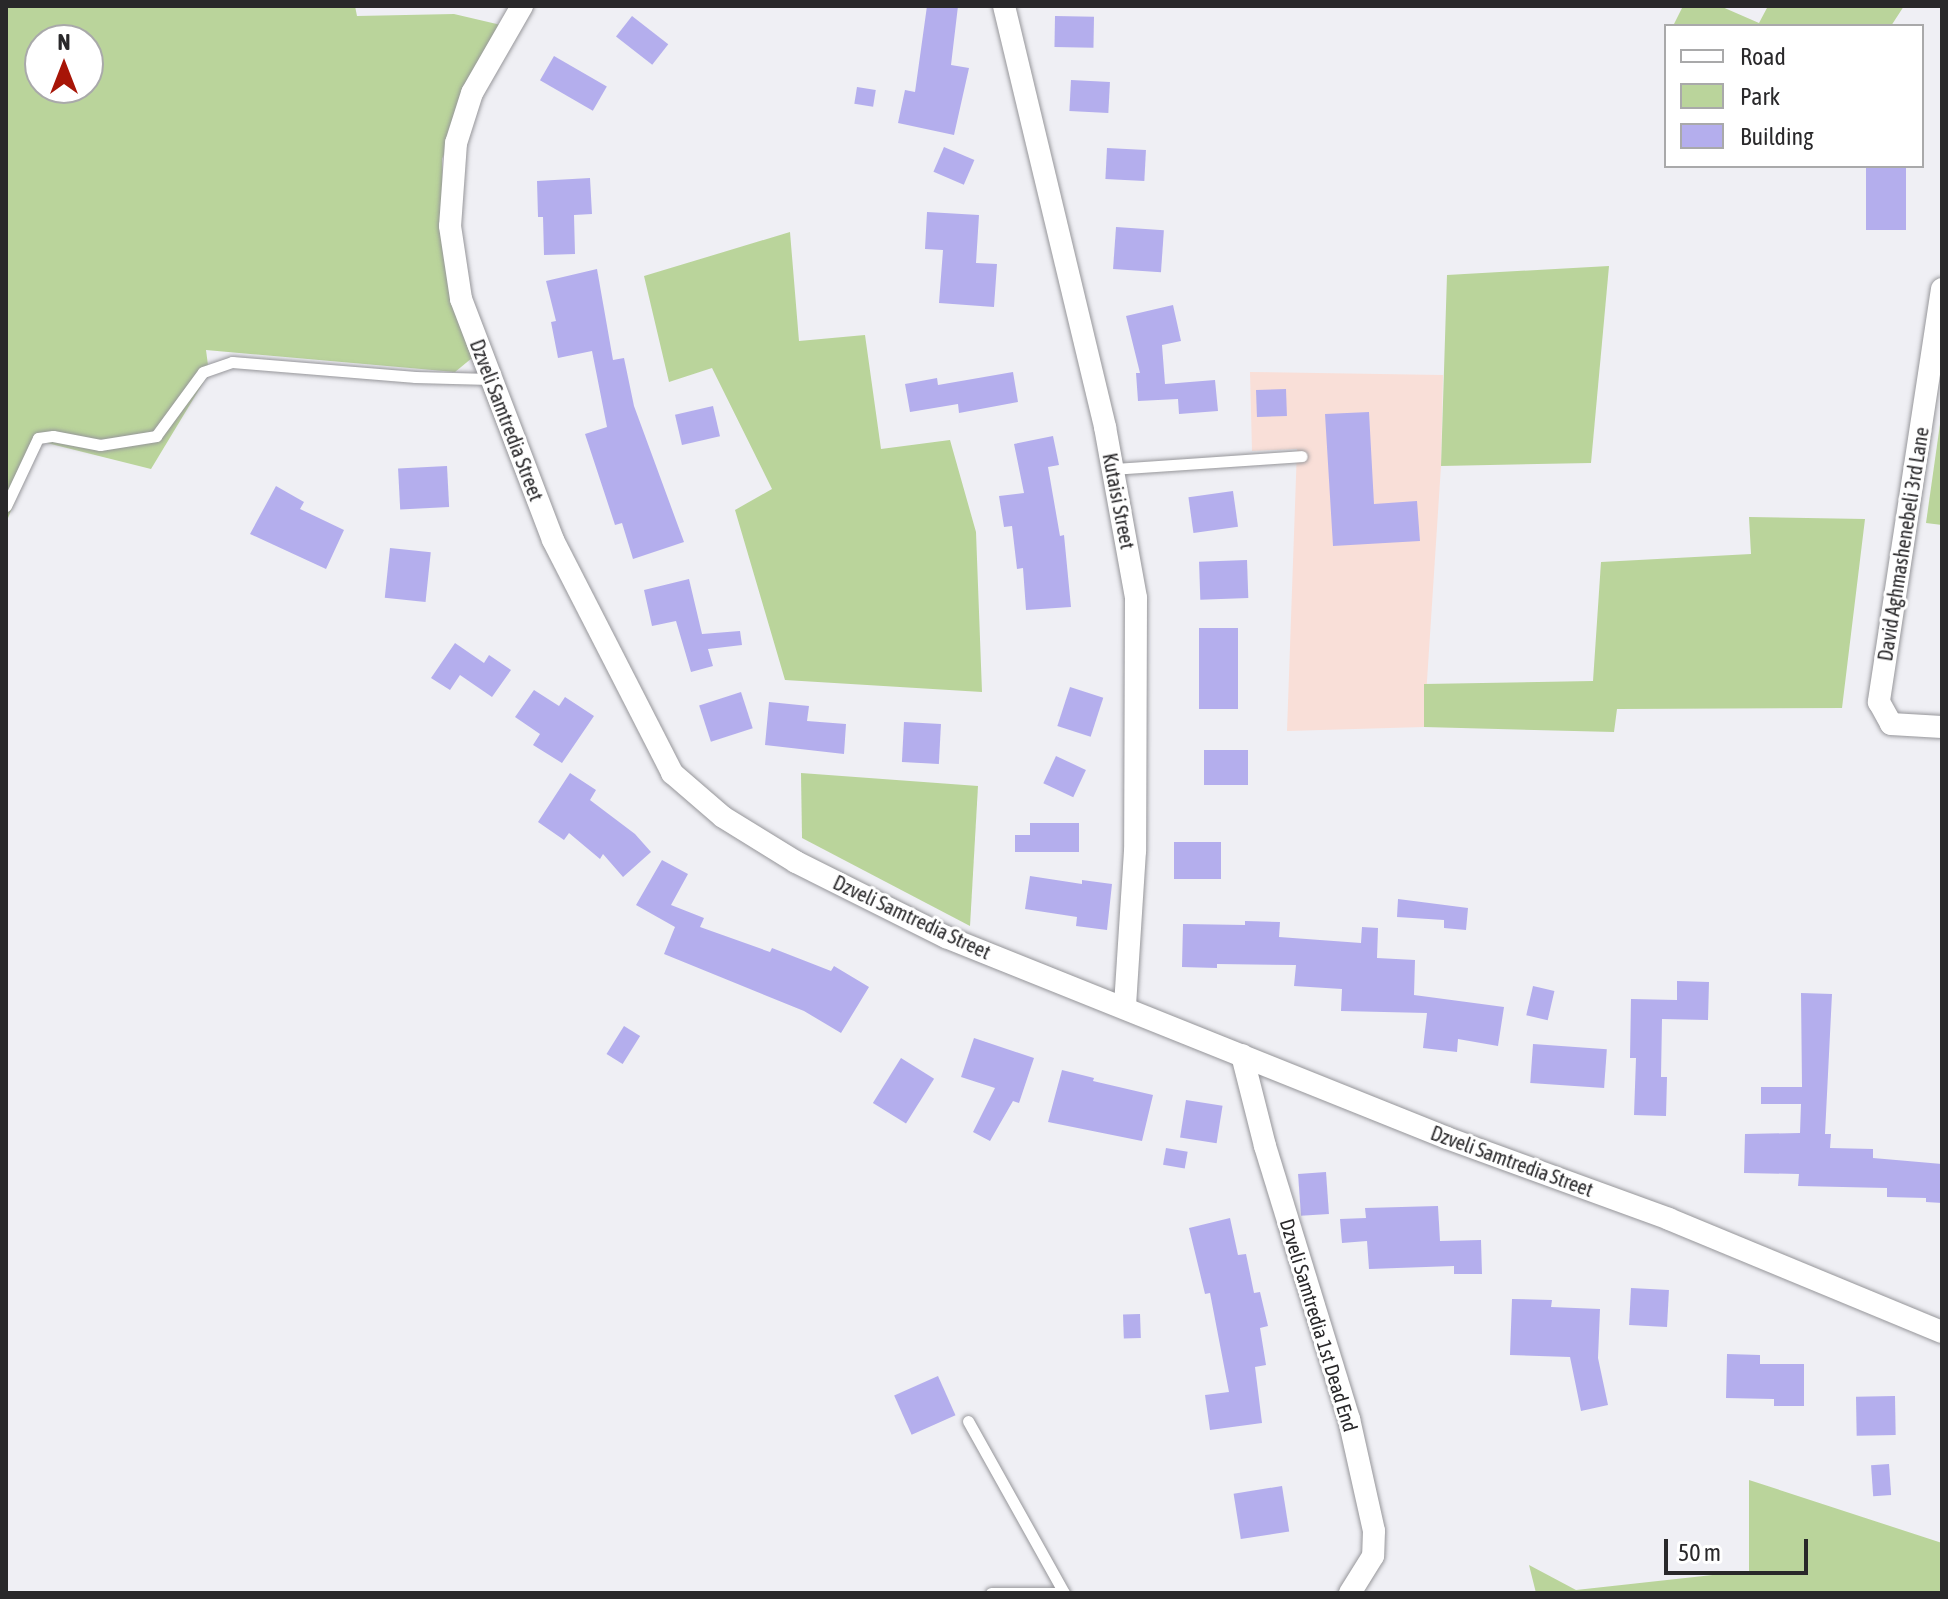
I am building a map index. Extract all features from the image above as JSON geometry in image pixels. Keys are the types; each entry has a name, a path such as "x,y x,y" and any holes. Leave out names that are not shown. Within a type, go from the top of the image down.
{"street":[{"name":"Dzveli Samtredia Street","path":"522,6 472,93 456,143 450,226 461,299 553,540 672,773 723,817 796,862 946,937 1447,1138 1669,1219 1942,1332"},
{"name":"Kutaisi Street","path":"1004,6 1113,469 1136,598 1135,851 1125,1007"},
{"name":"David Aghmashenebeli 3rd Lane","path":"1942,289 1879,702 1891,724 1942,727"},
{"name":"Dzveli Samtredia 1st Dead End","path":"1242,1055 1265,1146 1349,1419 1374,1531 1373,1556 1350,1593"}],"lane":[{"path":"6,506 38,438 53,436 100,445 156,436 203,372 232,362 415,377 490,379"},
{"path":"1113,469 1302,456"},
{"path":"968,1421 1064,1593 991,1593"}],"shaded area":[{"path":"1250,372 1443,375 1441,466 1424,727 1287,731 1297,449 1252,451"}],"green space":[{"path":"6,6 355,6 357,16 454,14 501,25 477,72 442,159 444,227 472,358 455,372 206,350 209,373 151,469 39,441 6,523"},
{"path":"1683,6 1720,6 1759,23 1768,6 1904,6 1892,24 1674,24"},
{"path":"790,232 799,341 865,335 881,449 950,440 976,532 982,692 785,680 735,510 772,489 712,368 669,382 644,276"},
{"path":"1609,266 1591,463 1441,466 1447,275"},
{"path":"1942,410 1942,525 1926,523"},
{"path":"1749,517 1865,519 1842,708 1617,709 1614,732 1424,727 1424,684 1593,681 1601,562 1751,554"},
{"path":"801,773 978,786 970,926 802,838"},
{"path":"1749,1480 1942,1543 1942,1593 1536,1593 1529,1565 1576,1590 1749,1571"}],"building":[{"path":"927,6 958,6 951,65 969,68 954,135 898,123 905,90 915,92"},
{"path":"632,16 668,44 652,65 616,36"},
{"path":"1055,16 1094,17 1093,48 1054,47"},
{"path":"554,56 607,86 593,111 540,80"},
{"path":"1071,80 1110,82 1108,113 1069,111"},
{"path":"857,87 876,90 873,107 854,104"},
{"path":"944,147 974,160 964,185 933,172"},
{"path":"1107,148 1146,150 1144,181 1105,179"},
{"path":"1866,168 1906,168 1906,230 1866,230"},
{"path":"590,178 592,214 574,215 575,254 544,255 543,217 538,217 537,181"},
{"path":"927,212 979,215 976,263 997,264 994,307 939,303 943,250 925,249"},
{"path":"1116,227 1164,230 1161,272 1113,269"},
{"path":"597,269 613,360 624,358 634,406 684,542 633,559 622,523 615,525 585,434 607,427 592,351 558,358 551,322 556,321 546,281"},
{"path":"1173,305 1181,341 1162,345 1165,384 1215,380 1218,411 1179,414 1178,399 1138,401 1136,373 1140,373 1126,316"},
{"path":"1013,372 1018,402 959,413 958,404 910,412 905,384 937,378 938,385"},
{"path":"1286,389 1287,416 1257,417 1256,390"},
{"path":"713,406 720,436 682,445 675,415"},
{"path":"1369,412 1374,504 1417,501 1420,541 1333,546 1325,414"},
{"path":"1053,436 1059,465 1048,467 1060,536 1064,535 1071,607 1026,610 1023,568 1017,569 1012,526 1004,527 999,496 1024,493 1014,444"},
{"path":"447,466 449,507 400,510 398,469"},
{"path":"276,486 304,502 300,509 344,530 326,569 250,534"},
{"path":"1233,491 1238,527 1193,533 1188,497"},
{"path":"390,548 431,552 426,602 385,598"},
{"path":"1247,560 1248,598 1200,600 1199,562"},
{"path":"689,579 702,634 740,631 742,645 708,649 713,666 691,672 676,621 652,626 644,590"},
{"path":"1199,628 1238,628 1238,709 1199,709"},
{"path":"455,643 484,663 489,655 511,670 492,697 460,675 450,690 431,678"},
{"path":"1070,687 1103,698 1091,737 1057,726"},
{"path":"534,690 559,706 565,697 594,716 562,763 533,745 540,734 515,717"},
{"path":"741,692 753,728 711,742 699,706"},
{"path":"769,702 809,706 807,721 846,724 844,754 765,745"},
{"path":"904,722 941,724 939,764 902,762"},
{"path":"1204,750 1248,750 1248,785 1204,785"},
{"path":"1056,756 1086,770 1073,797 1043,783"},
{"path":"570,773 596,790 590,800 635,834 651,852 623,877 603,854 600,859 569,833 564,840 538,822"},
{"path":"1030,823 1079,823 1079,852 1015,852 1015,835 1030,835"},
{"path":"1174,842 1221,842 1221,879 1174,879"},
{"path":"662,860 688,874 671,905 704,918 700,927 770,952 772,948 831,971 834,966 869,987 841,1033 804,1011 664,954 675,927 636,905"},
{"path":"1030,876 1082,884 1082,880 1112,884 1107,930 1076,926 1077,917 1025,909"},
{"path":"1398,899 1468,908 1466,930 1444,928 1444,920 1397,917"},
{"path":"1245,921 1280,922 1279,937 1361,943 1362,927 1378,928 1377,958 1415,960 1414,995 1504,1007 1498,1046 1458,1039 1457,1052 1423,1048 1427,1013 1341,1011 1342,989 1294,986 1296,965 1182,967 1183,924 1245,925"},
{"path":"1677,981 1709,982 1708,1020 1662,1019 1661,1077 1667,1077 1666,1116 1634,1115 1636,1058 1630,1058 1631,999 1677,1000"},
{"path":"1533,986 1554,991 1548,1020 1526,1015"},
{"path":"1801,993 1832,994 1825,1134 1831,1134 1830,1148 1873,1149 1873,1158 1942,1164 1942,1203 1926,1202 1926,1198 1887,1197 1887,1188 1798,1186 1799,1174 1744,1173 1745,1134 1800,1133 1801,1104 1761,1104 1761,1087 1802,1087"},
{"path":"624,1026 640,1036 623,1064 607,1054"},
{"path":"974,1038 1034,1058 1019,1103 1013,1101 990,1141 973,1132 995,1088 961,1077"},
{"path":"1533,1044 1607,1049 1604,1088 1530,1083"},
{"path":"901,1058 934,1079 906,1124 873,1103"},
{"path":"1062,1070 1153,1095 1142,1141 1048,1122"},
{"path":"1186,1100 1223,1106 1217,1143 1180,1138"},
{"path":"1166,1148 1188,1152 1185,1169 1163,1165"},
{"path":"1326,1172 1329,1214 1301,1216 1298,1174"},
{"path":"1438,1206 1440,1241 1481,1240 1482,1274 1454,1274 1454,1266 1369,1269 1367,1241 1342,1243 1340,1219 1366,1218 1365,1208"},
{"path":"1230,1218 1238,1255 1246,1254 1254,1293 1260,1292 1268,1326 1260,1328 1266,1365 1255,1367 1262,1423 1210,1430 1205,1395 1229,1392 1210,1293 1205,1294 1189,1228"},
{"path":"1631,1288 1669,1290 1667,1327 1629,1325"},
{"path":"1512,1299 1552,1300 1551,1307 1600,1309 1598,1358 1608,1405 1581,1411 1570,1357 1510,1355"},
{"path":"1140,1314 1141,1338 1124,1339 1123,1315"},
{"path":"1727,1354 1760,1355 1760,1364 1804,1364 1804,1406 1774,1406 1774,1399 1726,1398"},
{"path":"938,1376 955,1415 912,1435 894,1396"},
{"path":"1895,1396 1896,1435 1857,1436 1856,1397"},
{"path":"1889,1464 1891,1495 1873,1496 1871,1465"},
{"path":"1282,1486 1289,1531 1241,1539 1234,1494"}]}
